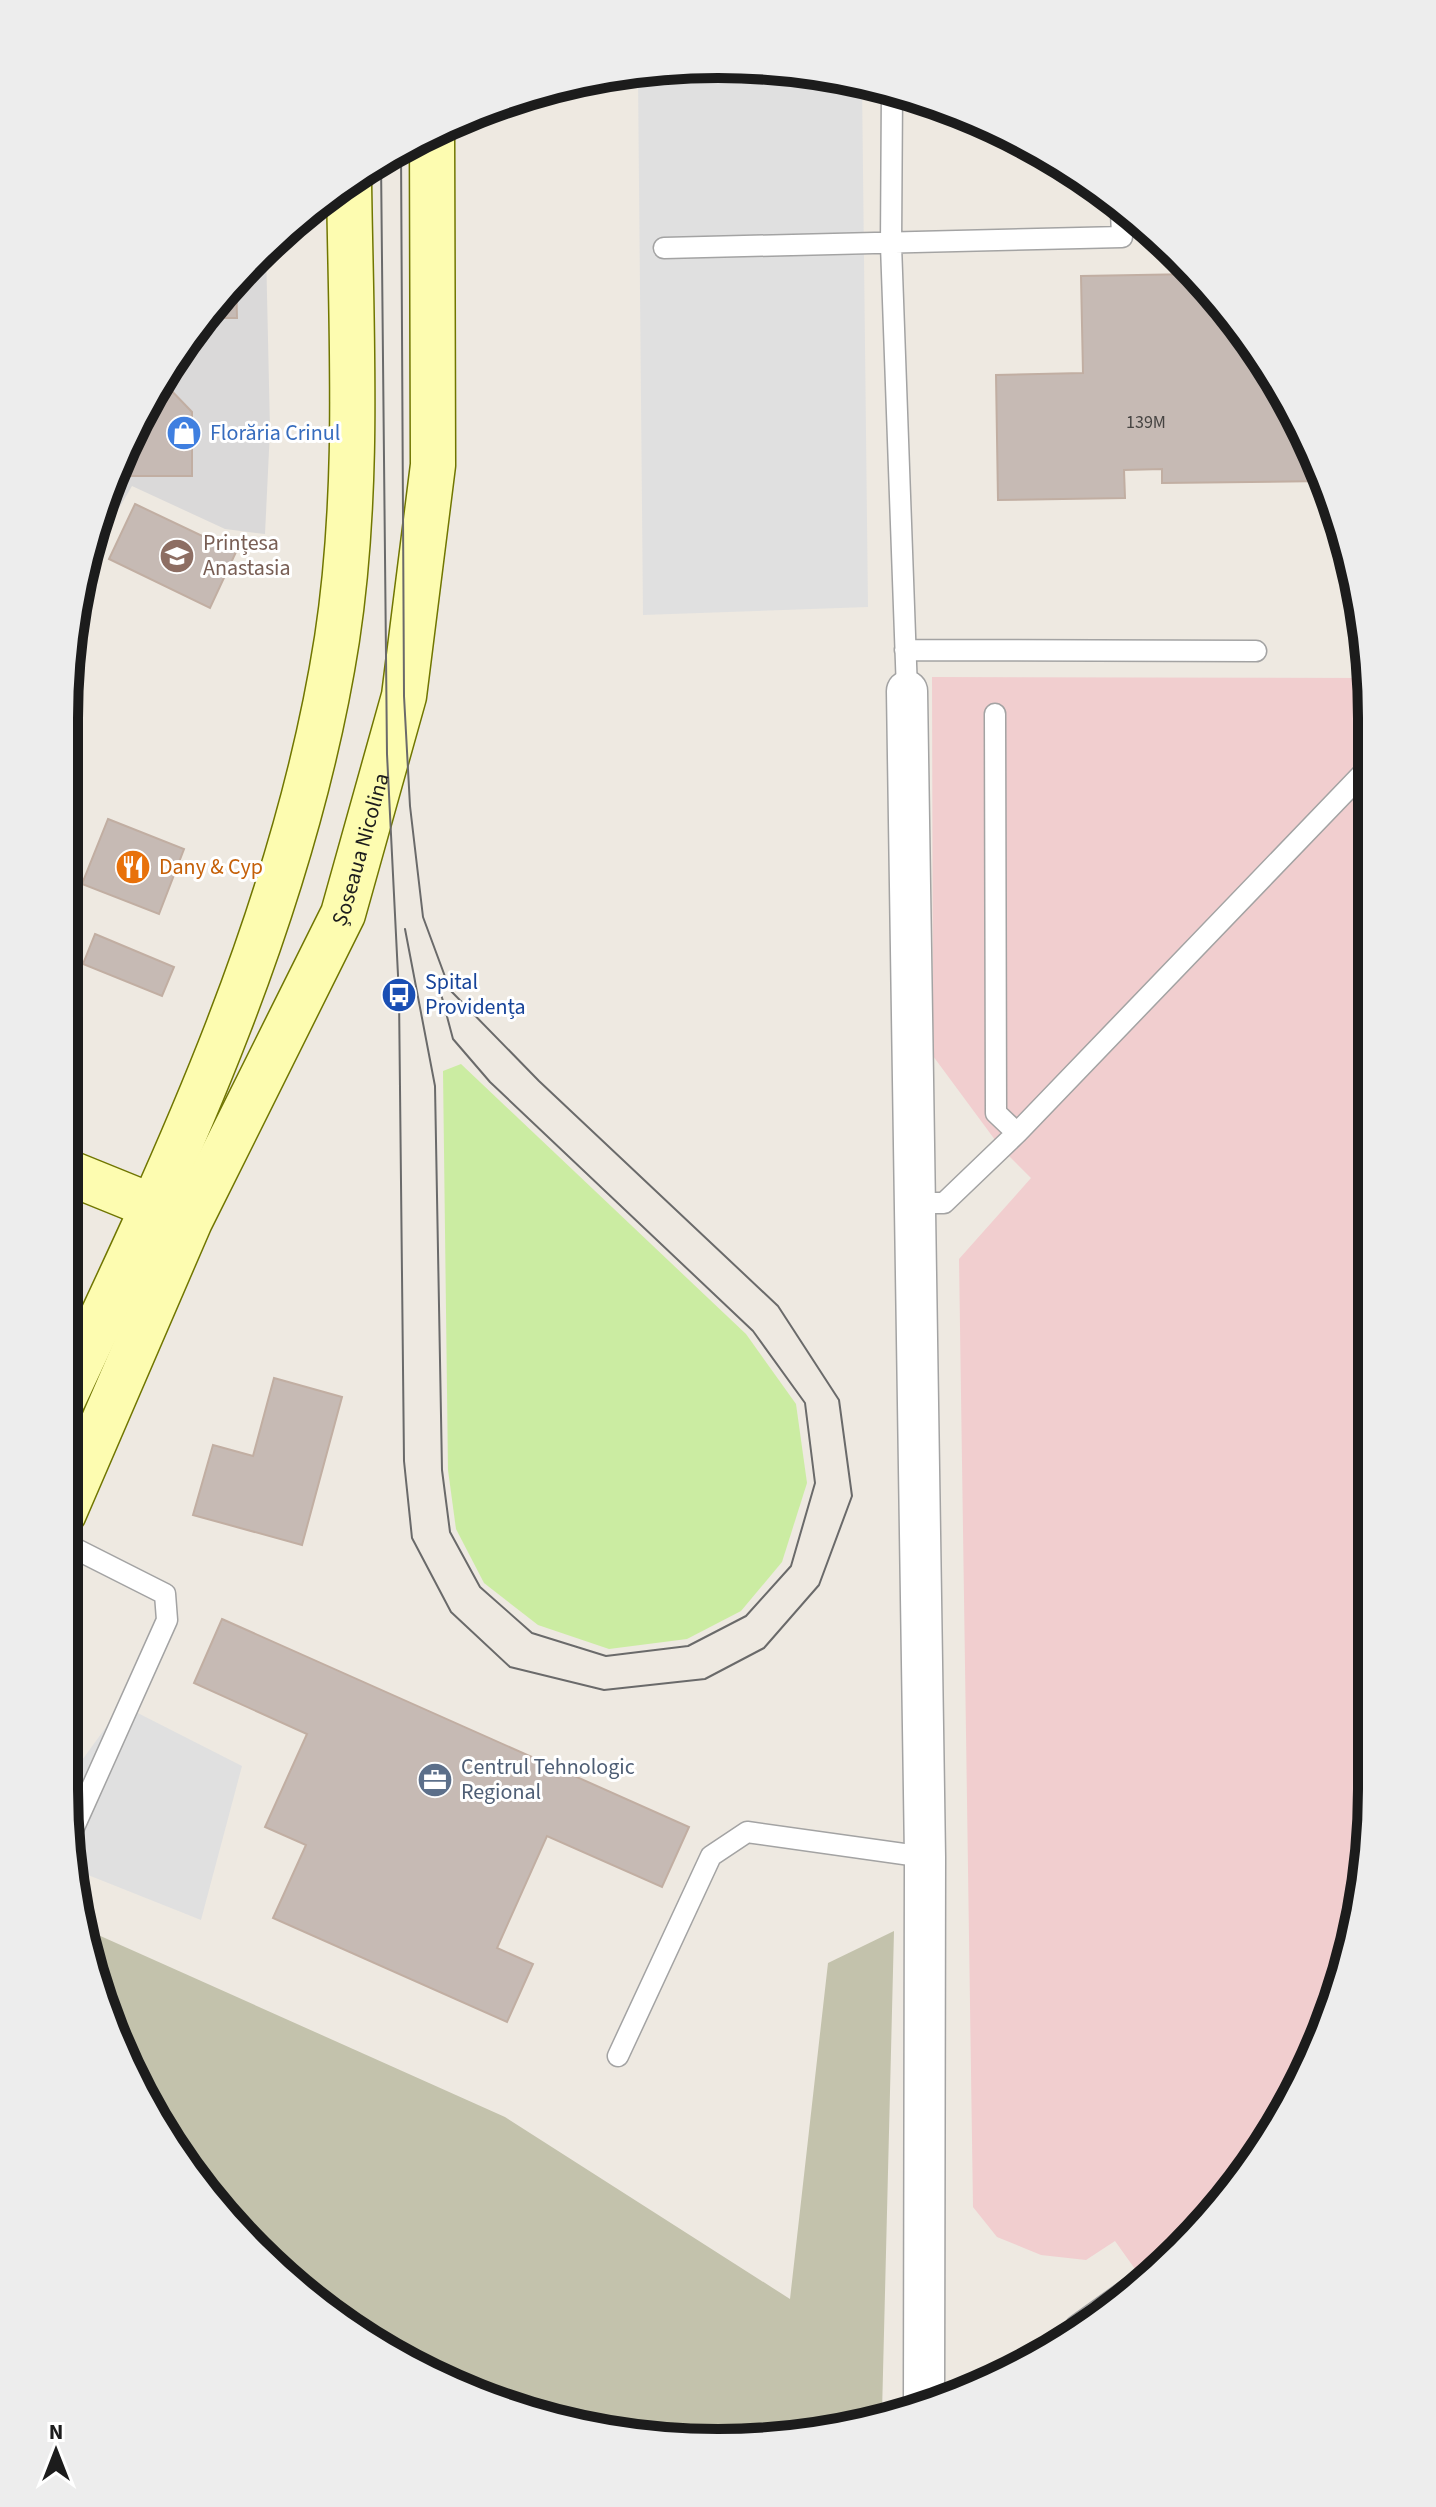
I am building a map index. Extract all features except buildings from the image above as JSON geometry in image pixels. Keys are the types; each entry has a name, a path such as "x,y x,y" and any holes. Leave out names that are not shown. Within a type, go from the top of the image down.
{"main road":[{"name":"Șoseaua Nicolina","path":"78,1374 343,914 404,696 433,465 432,146"},
{"name":"Șoseaua Nicolina","path":"78,1474 172,1214 253,969 315,762 337,637 352,466 349,195"},
{"path":"78,1176 172,1214"}],"street":[{"path":"907,691 925,1857 924,2395"}],"lane":[{"path":"892,102 891,245 907,691"},
{"path":"664,248 891,245 1122,237 1121,221"},
{"path":"905,650 1256,651"},
{"path":"995,714 996,1113 1017,1133"},
{"path":"917,1203 944,1203 1017,1133 1358,778"},
{"path":"78,1550 165,1594 167,1620 79,1817"},
{"path":"618,2056 711,1856 747,1832 925,1857"}],"shaded area":[{"path":"676,79 760,79 802,83 862,95 868,607 643,615 638,83"},
{"path":"266,264 270,430 265,534 225,529 132,486 107,529 127,473 164,398 210,328"},
{"path":"932,677 1357,678 1358,1789 1353,1873 1346,1914 1324,1995 1292,2072 1250,2145 1226,2179 1171,2242 1137,2272 1115,2241 1086,2260 1041,2255 997,2237 973,2207 959,1259 1031,1178 1001,1148 933,1056"},
{"path":"122,1705 242,1766 201,1920 83,1873 78,1766"},
{"path":"894,1931 882,2407 802,2424 718,2429 634,2424 593,2417 512,2395 435,2363 362,2321 328,2297 265,2242 210,2179 186,2145 144,2072 127,2034 95,1933 505,2117 790,2299 828,1963"}],"green space":[{"path":"461,1064 746,1334 796,1404 807,1483 782,1562 741,1611 687,1639 609,1649 538,1625 484,1583 456,1529 448,1470 443,1071"}],"tram line":[{"path":"381,174 387,754 399,995 404,1461 412,1538 451,1612 510,1667 604,1690 705,1679 764,1648 819,1585 852,1496 839,1400 778,1306 539,1081 450,990 423,917 410,806 404,696 401,162"},
{"path":"405,929 435,1086 442,1470 450,1532 480,1587 532,1633 606,1656 688,1646 746,1616 791,1566 815,1483 805,1403 753,1331 490,1082 453,1039 436,975"}],"place":[{"name":"Florăria Crinul","path":"184,433"},
{"name":"Prințesa Anastasia","path":"177,556"},
{"name":"Dany & Cyp","path":"133,867"},
{"name":"Spital Providența","path":"399,995"},
{"name":"Centrul Tehnologic Regional","path":"435,1780"}]}
